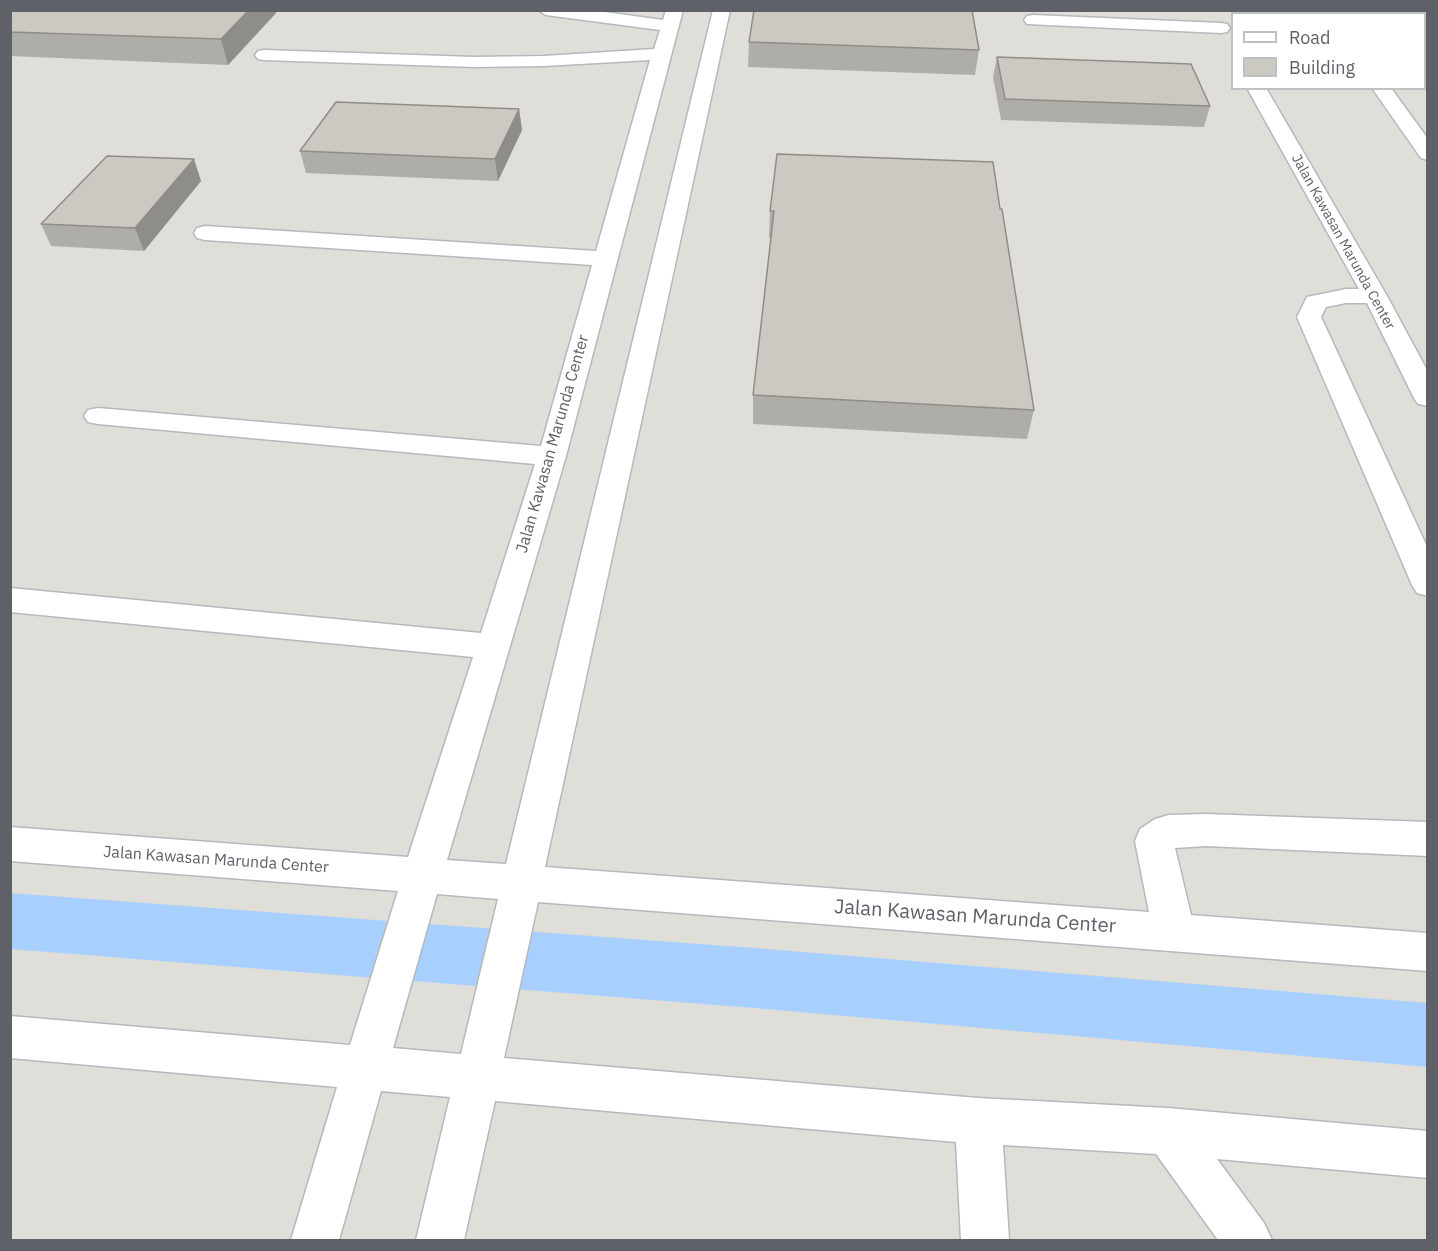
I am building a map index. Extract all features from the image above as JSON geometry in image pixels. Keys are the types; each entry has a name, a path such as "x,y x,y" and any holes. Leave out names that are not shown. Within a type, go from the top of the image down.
{"lane":[{"path":"546,10 673,18"},
{"path":"440,1240 722,10"},
{"path":"1033,20 1224,33 1212,10"},
{"name":"Jalan Kawasan Marunda Center","path":"315,1240 417,891 552,456 661,54 673,18"},
{"path":"264,55 474,62 544,61 661,54"},
{"name":"Jalan Kawasan Marunda Center","path":"1257,90 1375,296 1428,398"},
{"path":"1382,90 1428,154"},
{"path":"205,233 606,259"},
{"path":"1375,296 1346,296 1316,302 1309,316 1428,585"},
{"path":"98,416 552,456"},
{"path":"10,600 492,646"},
{"path":"1174,932 1154,841 1169,831 1206,830 1428,839"},
{"name":"Jalan Kawasan Marunda Center","path":"10,843 417,891 518,900 1174,932 1428,952"},
{"path":"10,1037 371,1052 477,1078 978,1121 1168,1131 1428,1155"},
{"path":"978,1121 986,1240"},
{"path":"1168,1131 1247,1240"}],"shaded area":[{"path":"11,11 1427,11 1427,1240 11,1240"}],"building":[{"path":"10,10 249,10 221,39 10,32"},
{"path":"754,10 972,10 979,50 749,42"},
{"path":"1404,10 1428,10 1428,38 1426,12 1406,12"},
{"path":"997,57 1191,64 1210,106 1005,99"},
{"path":"336,102 519,109 495,159 300,151"},
{"path":"777,154 993,162 1034,410 753,395 774,211 770,211"},
{"path":"107,156 194,159 135,228 41,224"}],"waterway":[{"path":"10,921 754,978 1428,1035"}]}
